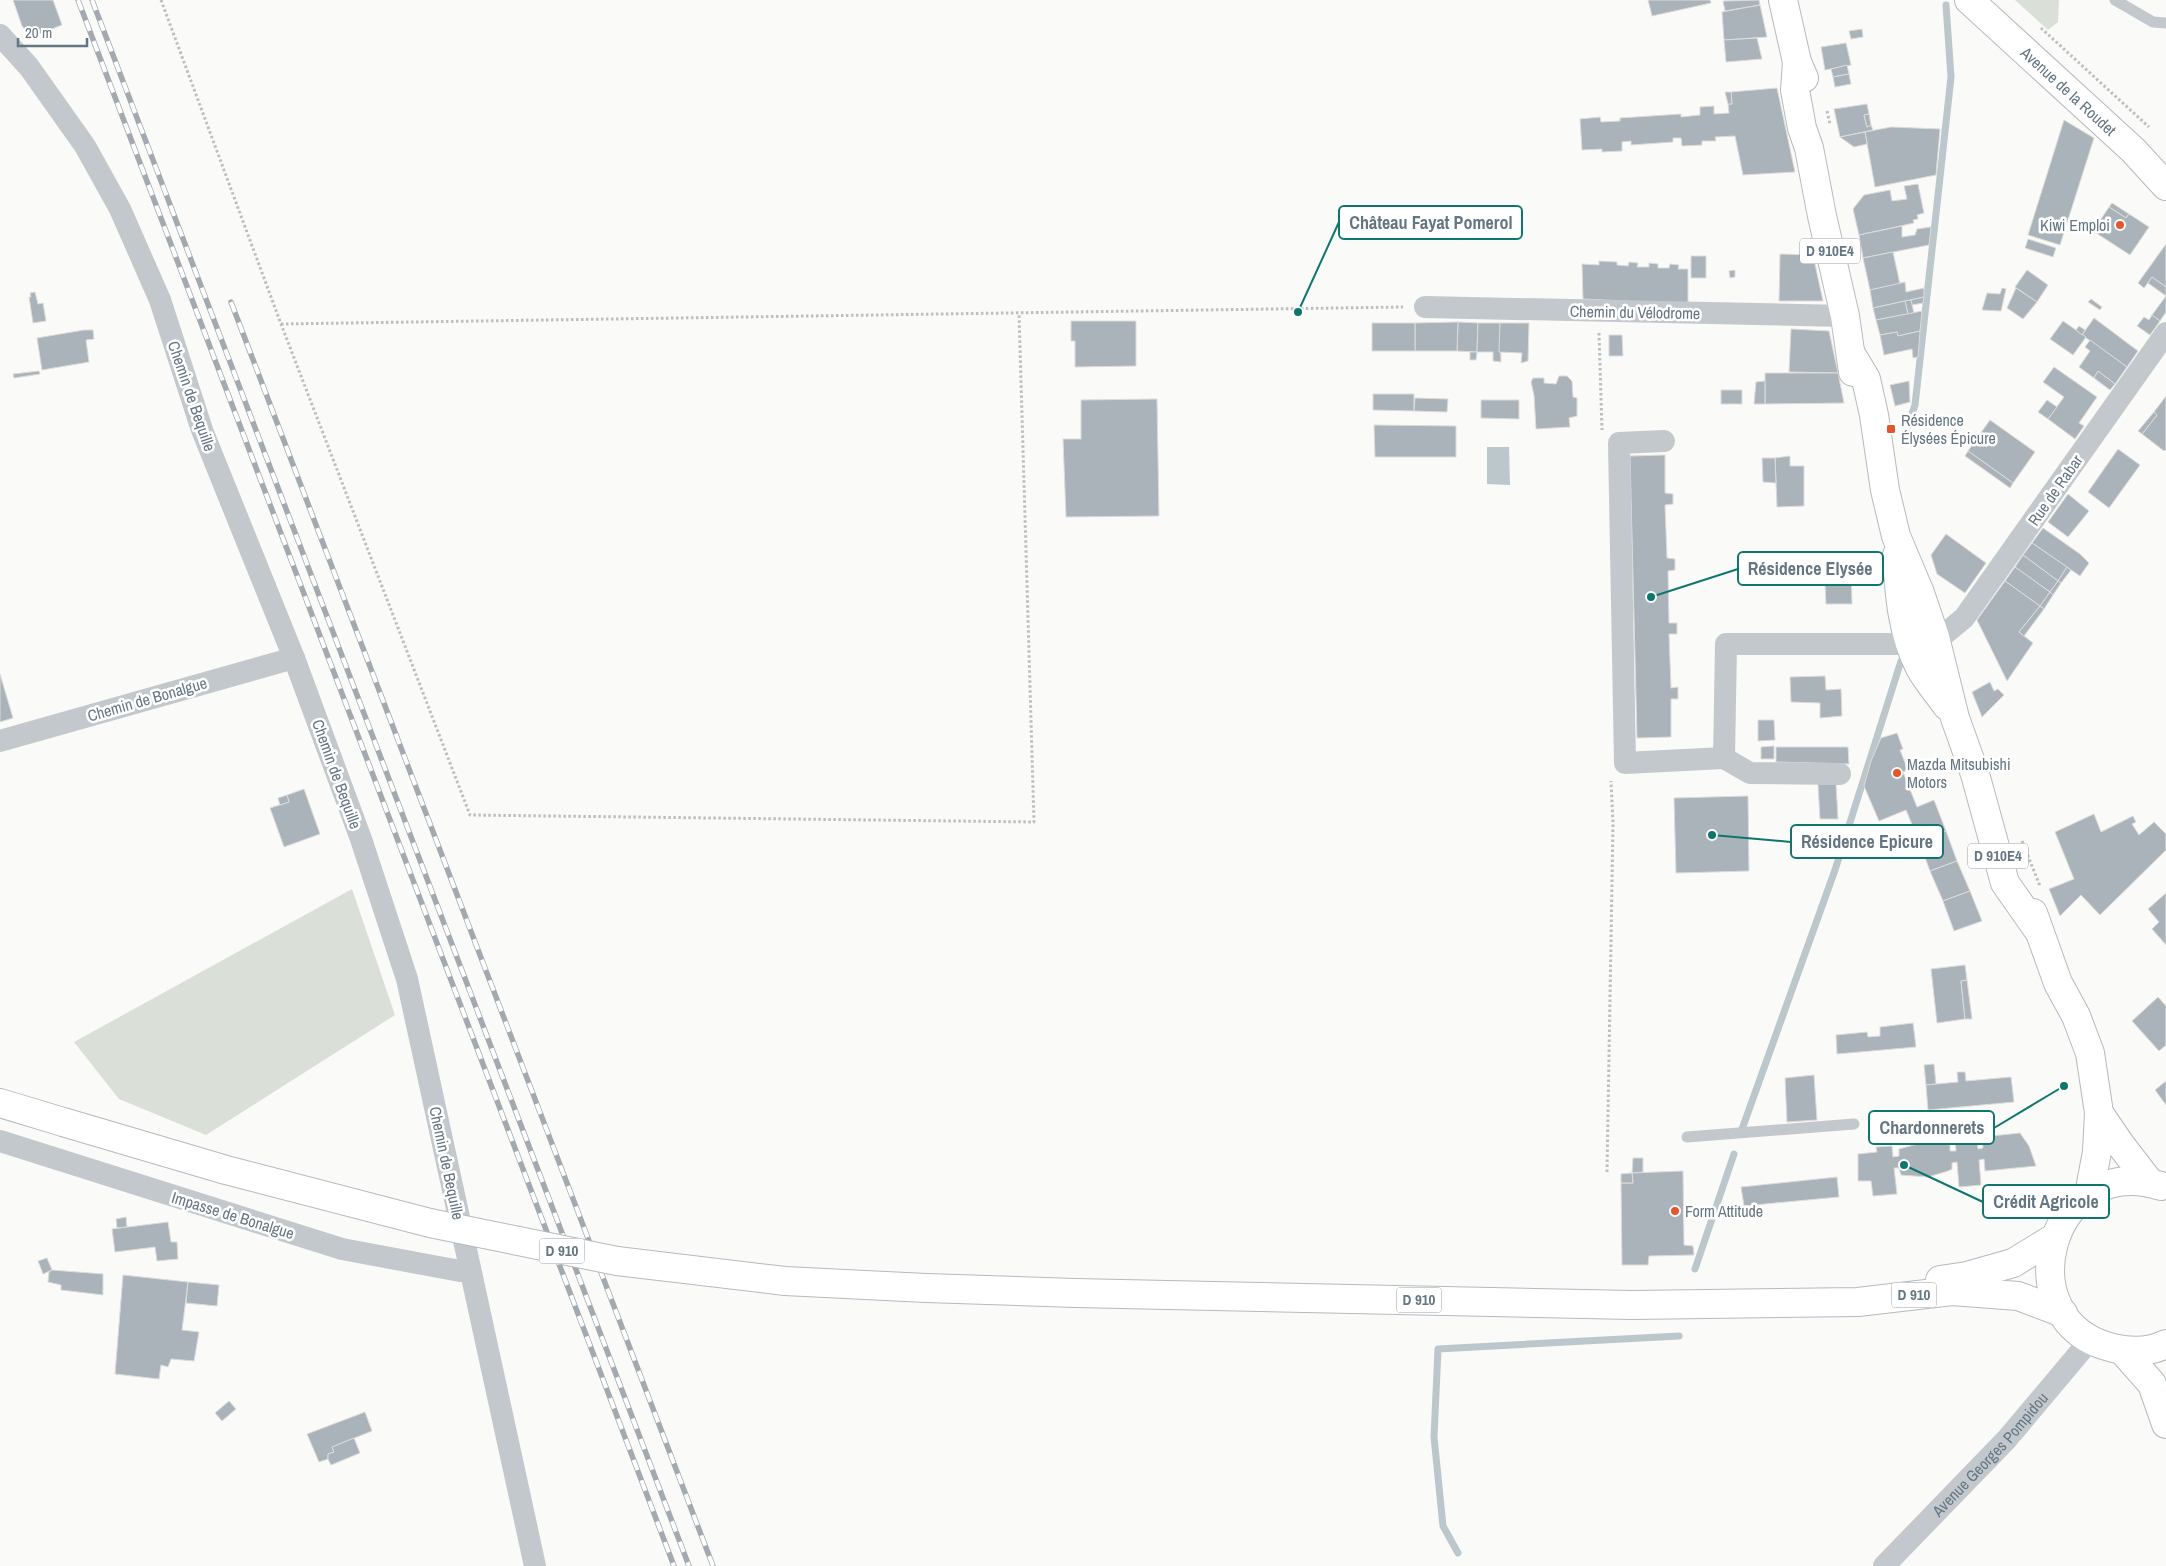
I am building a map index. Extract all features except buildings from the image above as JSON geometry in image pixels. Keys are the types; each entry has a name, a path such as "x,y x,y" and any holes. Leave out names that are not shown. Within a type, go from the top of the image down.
{"main road":[{"name":"D 910E4","path":"1783,0 1797,62 1794,90 1809,148 1822,216 1845,316 1853,377 1863,418 1877,440 1885,490 1896,536 1899,599 1924,642 1976,774 2005,883 2038,930 2058,983 2064,1028 2084,1077 2098,1108 2120,1144 2158,1186"},
{"name":"Avenue de la Roudet","path":"1969,0 2133,150 2166,186"},
{"name":"D 910","path":"0,1104 226,1170 430,1223 617,1261 784,1281 1075,1293 1632,1305 1858,1302 1952,1291 2018,1296 2063,1313"},
{"name":"D 910E4","path":"2089,1194 2098,1152 2098,1108"},
{"path":"2158,1186 2129,1182 2108,1185 2089,1194 2074,1206 2062,1221 2054,1238 2050,1257 2050,1276 2054,1295 2063,1313 2075,1328 2091,1339 2106,1346 2122,1350 2143,1350 2166,1344"},
{"name":"D 910","path":"1763,1302 1967,1276 2013,1263 2054,1238"},
{"path":"2122,1350 2152,1384 2166,1424"}],"street":[{"name":"Chemin de Bequille","path":"0,35 29,67 85,146 120,209 160,300 202,430 294,658 361,839 406,979 535,1566"},
{"name":"Chemin du Vélodrome","path":"1426,307 1845,316"},
{"name":"Rue de Rabar","path":"1924,642 1947,632 1964,618 2166,334"},
{"path":"1664,441 1619,443 1625,763 1724,758 1750,773 1840,774"},
{"path":"1724,758 1726,644 1924,642"},
{"name":"Chemin de Bonalgue","path":"0,741 294,658"},
{"name":"Impasse de Bonalgue","path":"0,1141 342,1249 460,1270 470,1269"},
{"name":"Avenue Georges Pompidou","path":"1884,1566 2007,1439 2091,1339"}],"lane":[{"path":"2115,0 2154,22 2166,23"},
{"path":"1687,1137 1854,1124"}],"path":[{"path":"161,0 281,324 470,814 1034,822 1019,313"},
{"path":"2038,26 2140,117 2153,132"},
{"path":"281,324 1426,307"}],"shaded area":[{"path":"2015,0 2059,0 2058,22 2048,30"},
{"path":"1487,447 1509,447 1510,485 1487,484"},
{"path":"352,889 395,1015 206,1135 119,1099 74,1042"}],"waterway":[{"path":"1905,434 1915,405 1951,77 1946,5"},
{"path":"1741,1132 1835,870 1901,661"},
{"path":"1695,1269 1734,1154"},
{"path":"1458,1553 1443,1526 1434,1437 1438,1349 1679,1336"}],"railway":[{"path":"78,0 674,1566"},
{"path":"92,0 689,1566"},
{"path":"231,302 713,1566"}],"place":[{"name":"Kiwi Emploi","path":"2120,225"},
{"name":"Château Fayat Pomerol","path":"1298,312"},
{"name":"Résidence Élysées Épicure","path":"1891,429"},
{"name":"Résidence Elysée","path":"1651,597"},
{"name":"Mazda Mitsubishi Motors","path":"1897,773"},
{"name":"Résidence Epicure","path":"1712,835"},
{"name":"Chardonnerets","path":"2064,1086"},
{"name":"Crédit Agricole","path":"1904,1165"},
{"name":"Form Attitude","path":"1675,1211"}]}
